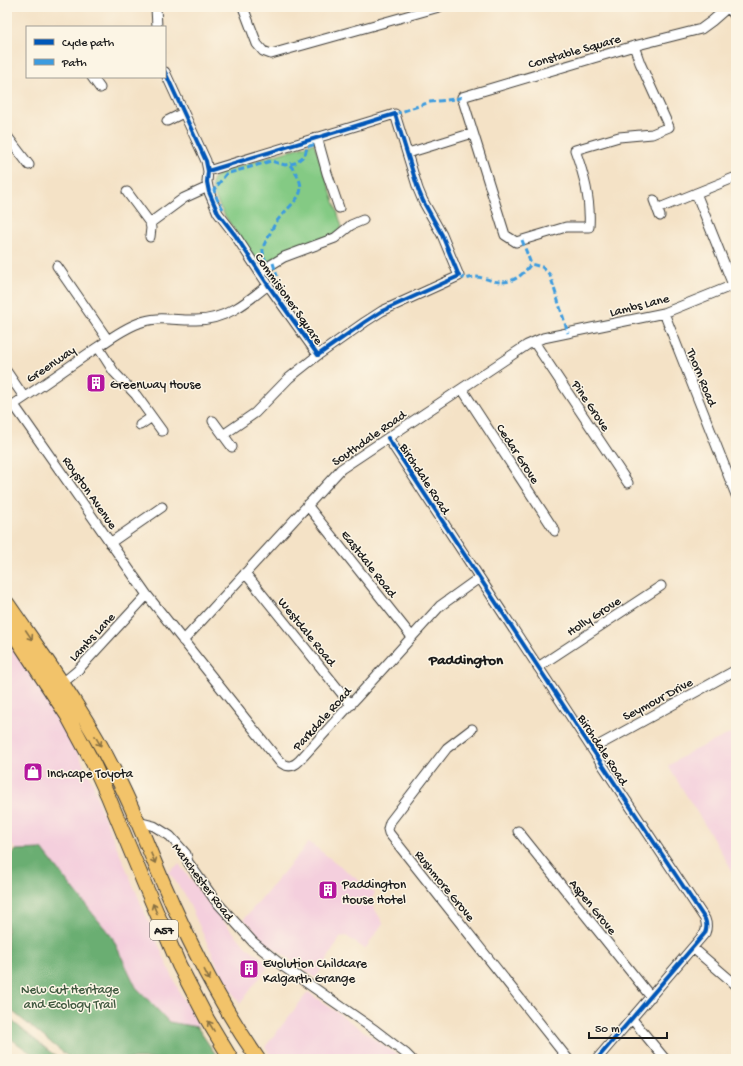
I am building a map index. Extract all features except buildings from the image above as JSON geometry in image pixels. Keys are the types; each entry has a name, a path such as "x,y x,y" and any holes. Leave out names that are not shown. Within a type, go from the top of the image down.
{"main road":[{"name":"A57","path":"7,603 57,688 67,715 93,763 108,796 179,964 207,1019 231,1059"},
{"name":"A57","path":"7,624 93,732 105,753 138,822 179,918 213,987 258,1059"}],"street":[{"path":"156,7 158,26"},
{"path":"243,7 260,48 271,54 439,7"},
{"path":"634,46 701,28 712,21 728,7 736,17"},
{"name":"Constable Square","path":"634,46 640,63 669,127 652,134 619,137 575,150 587,191 590,208 589,227 566,227 516,242 505,235 473,133 462,96 634,46"},
{"path":"166,74 198,143 208,170"},
{"path":"93,78 100,88"},
{"path":"167,121 183,113"},
{"name":"Commisioner Square","path":"395,114 423,201 442,235 459,276 382,311 318,355 259,272 235,235 218,213 211,200 208,187 208,170 316,137 395,114"},
{"path":"408,153 473,133"},
{"path":"7,136 29,165"},
{"path":"316,137 339,208"},
{"path":"657,208 696,193 735,174"},
{"path":"150,223 187,196 208,187"},
{"path":"127,192 150,223 150,237"},
{"path":"696,193 734,285"},
{"path":"259,272 284,257 335,238 362,220"},
{"path":"57,266 108,340"},
{"name":"Greenway","path":"10,407 108,340 132,326 151,319 166,318 195,320 219,317 241,306 268,285"},
{"name":"Lambs Lane","path":"568,333 664,313 734,285"},
{"name":"Thorn Road","path":"664,313 736,495"},
{"name":"Southdale Road","path":"183,641 341,469 534,342 543,338 568,333"},
{"name":"Pine Grove","path":"534,342 628,483"},
{"path":"98,347 114,372 136,395 162,431"},
{"path":"223,435 255,413 289,378 318,355"},
{"path":"7,372 24,396"},
{"name":"Cedar Grove","path":"462,389 555,531"},
{"name":"Royston Avenue","path":"10,407 147,595"},
{"path":"140,425 152,417"},
{"path":"213,420 232,447"},
{"name":"Birchdale Road","path":"388,438 705,919 707,929 705,934 597,1059"},
{"name":"Eastdale Road","path":"307,505 412,637"},
{"path":"110,543 162,507"},
{"name":"Westdale Road","path":"245,574 351,704"},
{"name":"Parkdale Road","path":"147,595 279,761 284,765 290,766 295,765 299,761 444,602 479,578"},
{"name":"Holly Grove","path":"538,667 662,586"},
{"name":"Lambs Lane","path":"57,688 77,671 147,595"},
{"name":"Seymour Drive","path":"592,749 736,670"},
{"name":"Rushmore Grove","path":"472,729 447,748 390,822 388,825 389,832 568,1059"},
{"name":"Manchester Road","path":"138,822 154,826 170,836 186,854 188,862 215,900 253,942 284,967 375,1030 411,1059"},
{"name":"Aspen Grove","path":"518,831 651,997"},
{"path":"693,948 736,985"},
{"path":"632,1018 665,1059"}],"shaded area":[{"path":"7,637 61,721 93,782 99,805 163,955 179,991 198,1025 197,1027 169,1022 136,987 112,937 93,914 16,850 7,839"},
{"path":"736,731 736,877 668,766 688,753"},
{"path":"309,842 375,893 370,901 383,923 365,949 346,936 340,938 316,978 264,941 244,919"},
{"path":"179,864 220,918 247,947 270,964 240,1004 221,973 186,897 169,872"},
{"path":"308,992 402,1059 273,1059 265,1047"}],"green space":[{"path":"314,143 342,227 336,234 268,262 261,263 256,260 219,206 212,188 213,180 223,171"},
{"name":"New Cut Heritage and Ecology Trail","path":"42,849 112,937 136,987 169,1022 197,1027 219,1059 71,1059 7,1007 7,861 16,850"},
{"path":"7,1017 59,1059 39,1059 7,1036"}],"marked path":[{"path":"395,114 430,102 462,97"},
{"path":"223,209 214,190 226,174 271,161 285,165 295,163 305,155 307,147 316,144"},
{"path":"269,272 263,254 264,245 276,223 295,201 301,189 297,175 290,165"},
{"path":"522,240 531,264 542,267 550,275 568,333"},
{"path":"273,263 277,276"},
{"path":"459,276 466,279 476,277 505,282 515,279 531,264"}],"cycle path":[{"path":"166,74 206,161 208,171"},
{"path":"395,114 418,189 442,235 459,276 382,311 318,355 268,285 235,235 218,213 209,192 207,182 208,171 395,114"},
{"path":"388,438 706,921 705,933 597,1059"}],"place":[{"name":"Greenway House","path":"96,383"},
{"name":"Inchcape Toyota","path":"33,772"},
{"name":"Paddington House Hotel","path":"328,890"},
{"name":"Evolution Childcare Kalgarth Grange","path":"249,969"}],"district":[{"name":"Paddington","path":"466,659"}]}
